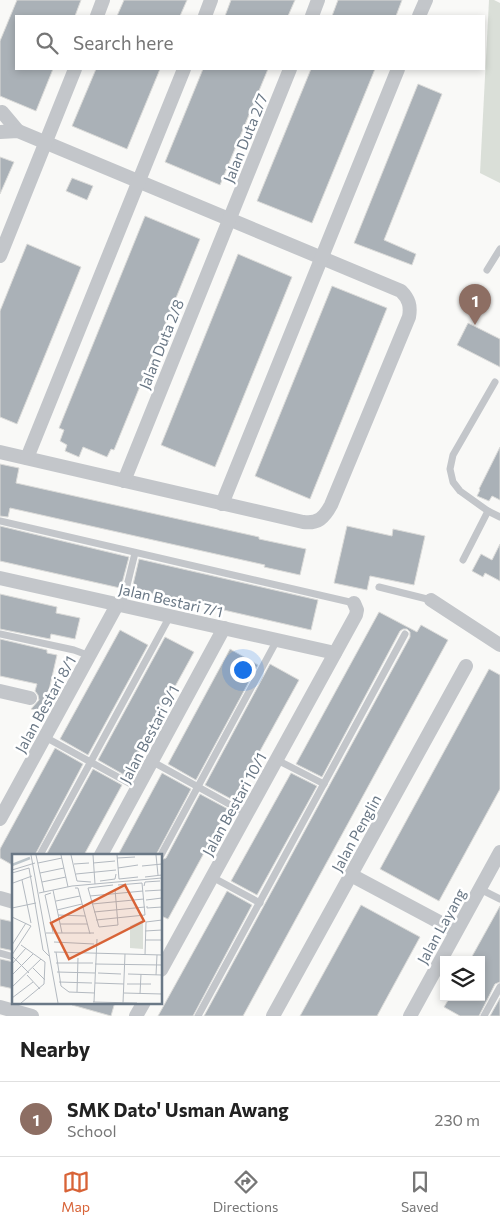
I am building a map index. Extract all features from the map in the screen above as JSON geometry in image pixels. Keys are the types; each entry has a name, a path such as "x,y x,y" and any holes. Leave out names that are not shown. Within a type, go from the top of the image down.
{"street":[{"path":"96,15 103,0"},
{"path":"204,15 211,0"},
{"path":"312,15 318,0"},
{"path":"419,15 426,0"},
{"path":"0,256 75,70"},
{"path":"27,458 184,70"},
{"name":"Jalan Duta 2/7","path":"229,219 290,70"},
{"path":"222,504 398,70"},
{"path":"2,112 18,131"},
{"path":"0,132 18,131 401,291 409,302 409,317 326,515 319,521 303,522 0,452"},
{"name":"Jalan Duta 2/8","path":"124,481 229,219"},
{"name":"Jalan Bestari 7/1","path":"0,578 335,654"},
{"path":"431,600 500,644"},
{"name":"Jalan Bestari 10/1","path":"162,966 168,943 212,877 356,615 357,610 354,603"},
{"name":"Jalan Bestari 8/1","path":"0,819 120,605"},
{"name":"Jalan Bestari 9/1","path":"102,854 224,628"},
{"name":"Jalan Penglin","path":"273,1016 466,666"},
{"path":"0,691 30,698"},
{"name":"Jalan Layang","path":"410,1016 500,852"},
{"path":"351,875 456,931"},
{"path":"136,1016 143,1004"},
{"path":"0,1007 32,1016"}],"lane":[{"path":"487,270 500,249"},
{"path":"495,382 453,455 450,469 453,482 460,491 500,516"},
{"path":"463,560 488,510"},
{"path":"0,521 354,603"},
{"path":"120,605 135,552"},
{"path":"379,587 431,600"},
{"path":"41,854 170,616"},
{"path":"0,634 74,650 90,656"},
{"path":"198,1016 405,634"},
{"path":"162,854 277,640"},
{"path":"45,737 138,788"},
{"path":"277,760 324,784"},
{"path":"153,762 247,814"},
{"path":"212,877 260,903"},
{"path":"480,889 500,899"},
{"path":"484,1016 500,987"}],"shaded area":[{"path":"489,0 500,3 500,183 480,173"}],"building":[{"path":"17,0 81,0 75,15 15,15 15,70 53,70 36,111 0,96 0,41"},
{"path":"124,0 187,0 180,15 117,15"},
{"path":"231,0 295,0 288,15 225,15"},
{"path":"338,0 402,0 396,15 332,15"},
{"path":"96,70 160,70 127,149 72,126"},
{"path":"203,70 268,70 220,185 165,162"},
{"path":"311,70 375,70 312,223 257,201"},
{"path":"418,84 442,94 384,240 416,254 412,265 354,243"},
{"path":"0,157 14,162 0,194"},
{"path":"72,178 93,186 87,200 66,191"},
{"path":"145,216 200,239 114,450 111,449 107,457 83,447 79,457 65,451 67,445 60,441 64,430 59,428"},
{"path":"27,244 81,267 17,424 0,417 0,311"},
{"path":"238,254 292,277 215,467 161,445"},
{"path":"332,286 387,308 310,499 255,476"},
{"path":"468,323 500,339 500,367 457,345"},
{"path":"500,447 500,500 492,496 489,501 477,496"},
{"path":"0,464 19,468 16,483 306,549 300,575 264,567 265,565 10,508 8,517 0,516"},
{"path":"0,526 129,557 121,587 0,561"},
{"path":"347,526 392,536 393,529 425,536 414,585 370,576 367,590 334,583"},
{"path":"500,544 500,581 485,573 483,577 472,571 481,554 492,560"},
{"path":"139,559 318,600 311,630 132,589"},
{"path":"0,594 57,607 56,613 80,618 75,639 51,634 50,639 0,629"},
{"path":"379,612 417,632 421,625 448,640 243,1016 204,1016 410,637 410,632 407,629 400,631 322,777 296,764"},
{"path":"120,630 148,645 88,755 60,739"},
{"path":"165,637 194,652 126,776 98,760"},
{"path":"0,639 47,650 47,653 57,655 44,712 31,709 39,700 35,691 37,684 0,676"},
{"path":"230,649 258,665 196,780 168,764"},
{"path":"270,664 299,680 233,800 205,785"},
{"path":"489,669 500,675 500,789 439,901 380,869"},
{"path":"55,748 83,764 36,854 12,854 12,865 0,858 0,849"},
{"path":"93,769 122,785 85,854 47,854"},
{"path":"162,773 191,789 157,854 119,854"},
{"path":"291,773 317,786 257,895 231,881"},
{"path":"200,794 228,809 168,919 162,916 162,860 166,858"},
{"path":"227,891 252,905 193,1016 158,1016"},
{"path":"361,905 420,937 377,1016 300,1016"},
{"path":"500,906 500,982 495,984 479,1016 460,1016 444,1007 448,1001 485,1001 485,956 472,956"},
{"path":"0,919 12,922 12,951 0,948"},
{"path":"0,959 12,962 12,989 0,986"},
{"path":"500,998 500,1016 490,1016"},
{"path":"72,1004 114,1004 111,1016"}],"place":[{"name":"SMK Dato' Usman Awang","path":"475,325"}]}
